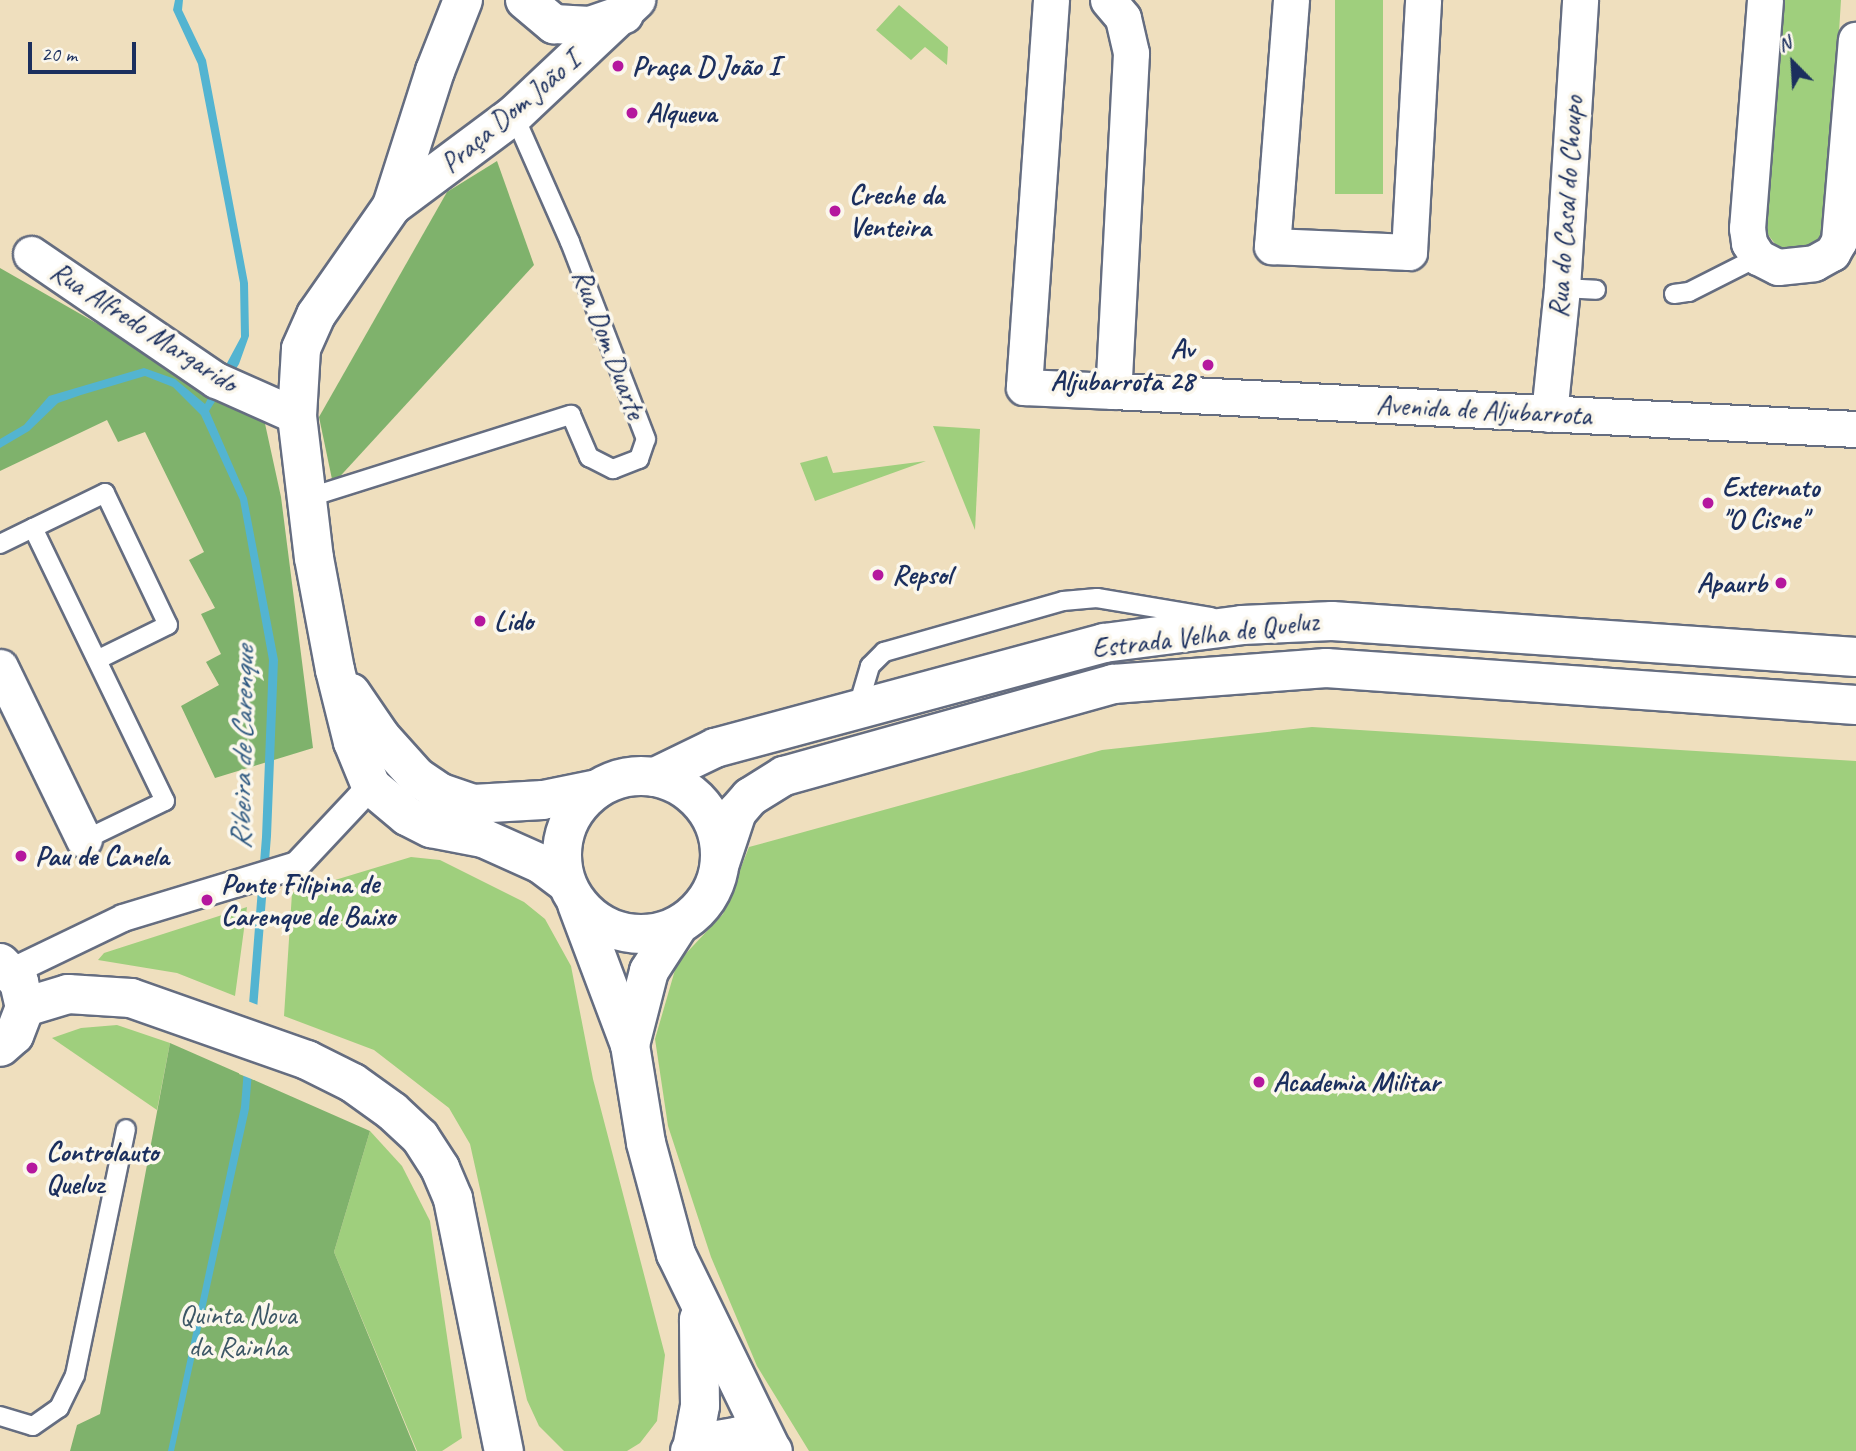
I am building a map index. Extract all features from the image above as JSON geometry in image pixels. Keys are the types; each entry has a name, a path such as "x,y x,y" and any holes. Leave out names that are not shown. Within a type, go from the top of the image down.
{"main road":[{"path":"463,0 435,71 392,206 316,315 301,349 297,416 307,498 335,670 371,786 407,816 431,828 483,838 541,864 612,930 645,934 678,926"},
{"name":"Praça Dom João I","path":"525,0 554,24 590,26 631,7"},
{"name":"Praça Dom João I","path":"392,206 514,115 631,7"},
{"name":"Estrada Velha de Queluz","path":"655,777 715,748 1104,643 1259,625 1332,621 1856,657"},
{"name":"Estrada Velha de Queluz","path":"720,863 737,811 750,797 784,776 1113,684 1326,668 1856,705"},
{"path":"335,670 381,737 417,777 441,793 473,804 543,800 597,789"},
{"path":"630,1045 649,971 678,926 698,910 713,888 720,863 715,829 697,799 655,777 615,779 597,789 578,807 565,830 561,857 571,893 630,1045 646,1143 676,1254 699,1310 772,1449"},
{"path":"0,1047 15,1035 12,981 68,994 131,998 173,1010 307,1060 353,1083 392,1111 420,1137 440,1168 462,1237 504,1451"},
{"path":"699,1310 700,1406 691,1450 731,1437 772,1449"}],"street":[{"name":"Avenida de Aljubarrota","path":"1051,0 1024,387 1856,429"},
{"path":"1108,0 1123,18 1131,53 1113,391"},
{"path":"1291,0 1272,246 1409,252 1423,0"},
{"name":"Rua do Casal do Choupo","path":"1549,414 1562,288 1580,0"},
{"path":"1765,0 1747,228 1749,243 1758,257 1778,267 1798,267 1832,253 1839,241 1856,40"},
{"name":"Rua Alfredo Margarido","path":"31,254 216,380 297,416"},
{"path":"0,667 84,840"},
{"path":"12,981 132,917 297,865 371,786"}],"lane":[{"name":"Rua Dom Duarte","path":"307,498 571,415 589,457 613,469 639,459 646,439 570,242 514,115"},
{"path":"1674,294 1689,292 1758,257"},
{"path":"1562,288 1596,290"},
{"path":"0,544 105,494 168,625 97,660"},
{"path":"33,528 165,801 84,840"},
{"path":"857,710 870,666 884,652 1063,601 1097,598 1259,625"},
{"path":"0,1416 33,1426 59,1408 75,1376 126,1129"}],"green space":[{"path":"1335,0 1383,0 1383,194 1335,194"},
{"path":"1781,0 1841,0 1826,236 1809,251 1779,249 1766,232"},
{"path":"899,5 948,47 947,65 925,47 911,60 876,30"},
{"path":"497,161 534,265 333,484 319,417 447,192"},
{"path":"0,268 264,419 281,497 313,748 215,778 181,706 219,685 206,662 221,654 201,614 215,608 189,560 204,552 145,432 118,442 107,420 0,471"},
{"path":"933,426 980,429 975,530"},
{"path":"827,456 833,473 926,461 815,501 800,463"},
{"name":"Academia Militar","path":"1312,727 1856,761 1856,1451 809,1451 757,1366 711,1257 668,1126 655,1039 677,963 723,914 749,847 1102,750"},
{"path":"411,857 440,860 524,902 545,919 571,966 593,1079 665,1355 657,1421 640,1443 627,1451 564,1451 539,1426 527,1400 470,1144 449,1108 374,1050 284,1016 292,893"},
{"path":"247,907 235,996 177,973 98,960 104,953"},
{"path":"117,1025 170,1043 157,1110 52,1038 81,1028"},
{"name":"Quinta Nova da Rainha","path":"170,1043 370,1131 334,1252 416,1451 70,1451 77,1425 100,1414"},
{"path":"370,1131 402,1166 430,1221 462,1438 442,1451 417,1451 334,1252"}],"water":[{"path":"175,0 183,0 182,10 206,60 248,283 249,336 239,364 209,411 247,498 278,660 271,836 249,1109 174,1451 168,1451 241,1107 262,837 269,660 240,500 201,415 173,387 145,376 81,395 58,403 29,431 0,448 0,439 24,425 49,396 144,368 175,379 205,404 241,337 240,283 198,64 173,10"}],"pier":[{"path":"245,1000 261,1006 254,1080 239,1074"}],"place":[{"name":"Praça D João I","path":"618,66"},
{"name":"Alqueva","path":"632,113"},
{"name":"Creche da Venteira","path":"835,211"},
{"name":"Av Aljubarrota 28","path":"1208,365"},
{"name":"Externato \"O Cisne\"","path":"1708,503"},
{"name":"Repsol","path":"878,575"},
{"name":"Apaurb","path":"1781,583"},
{"name":"Lido","path":"480,621"},
{"name":"Pau de Canela","path":"21,856"},
{"name":"Ponte Filipina de Carenque de Baixo","path":"207,900"},
{"name":"Academia Militar","path":"1259,1082"},
{"name":"Controlauto Queluz","path":"32,1168"}],"water label":[{"name":"Ribeira de Carenque","path":"242,748"}]}
